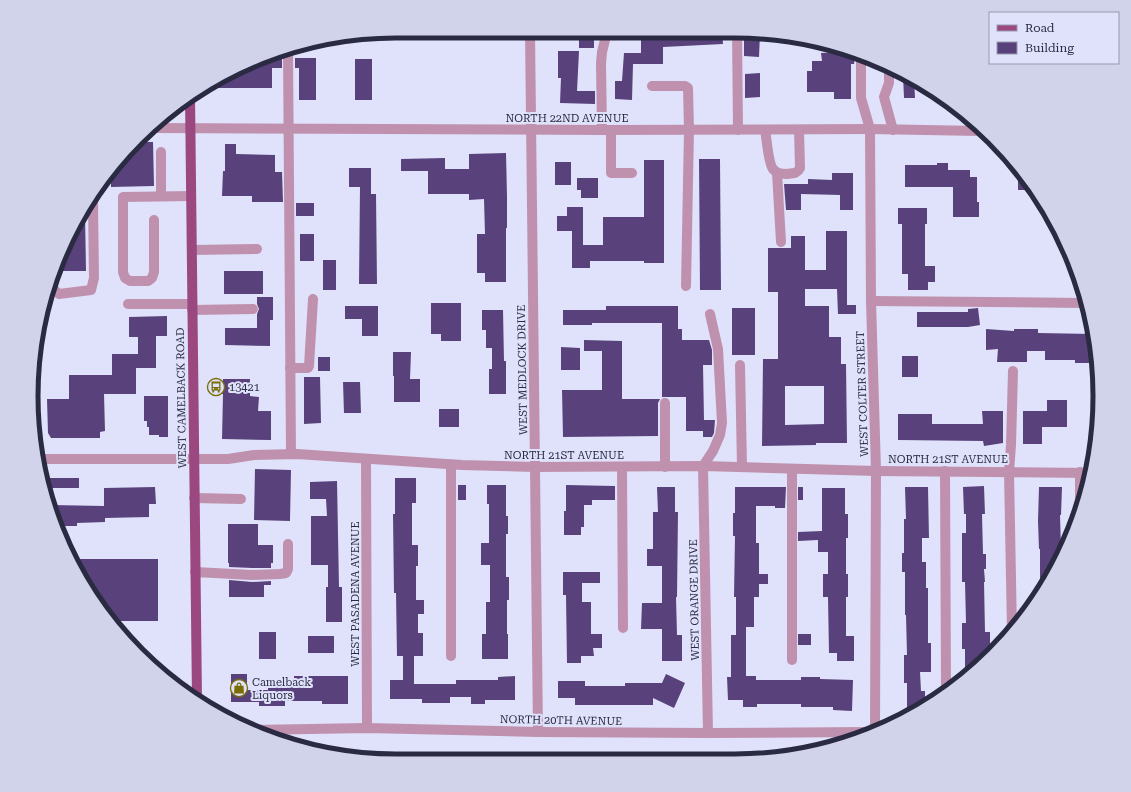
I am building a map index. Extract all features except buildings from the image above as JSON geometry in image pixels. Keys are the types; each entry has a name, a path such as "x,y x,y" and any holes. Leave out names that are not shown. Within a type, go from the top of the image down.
{"main road":[{"name":"WEST CAMELBACK ROAD","path":"190,103 197,694"}],"street":[{"name":"WEST MEDLOCK DRIVE","path":"530,38 538,732"},
{"path":"606,38 601,64 611,173 632,173"},
{"path":"737,38 738,130"},
{"path":"288,55 291,454"},
{"name":"WEST COLTER STREET","path":"861,61 862,98 870,130 871,301 876,471 875,726"},
{"path":"889,73 889,83 884,97 892,130"},
{"path":"652,86 686,86 688,88 689,130 686,286"},
{"name":"NORTH 22ND AVENUE","path":"159,128 975,131"},
{"path":"765,130 770,164 777,173 782,174 796,173 800,168 799,130"},
{"path":"161,152 161,196"},
{"path":"777,173 780,242"},
{"path":"154,220 154,272 152,278 148,281 130,281 125,278 123,272 123,197 191,196"},
{"path":"54,290 59,294 91,290 94,278 93,205"},
{"path":"192,250 257,249"},
{"path":"290,368 308,368 309,366 313,299"},
{"path":"871,301 1081,303"},
{"path":"128,304 254,309"},
{"path":"703,466 713,451 720,435 722,423 718,349 710,314"},
{"path":"740,365 742,467"},
{"path":"1012,623 1009,472 1013,371"},
{"path":"665,403 666,467"},
{"name":"NORTH 21ST AVENUE","path":"44,460 194,459 291,454 451,465 535,467 703,466 876,471 1085,472"},
{"name":"WEST PASADENA AVENUE","path":"366,459 367,728"},
{"path":"451,465 451,656"},
{"name":"WEST ORANGE DRIVE","path":"703,466 708,733"},
{"path":"622,467 623,628"},
{"path":"792,469 792,660"},
{"path":"945,471 946,685"},
{"path":"194,498 242,499"},
{"path":"195,572 252,575 286,573 288,569 288,544"},
{"name":"NORTH 20TH AVENUE","path":"267,730 367,728 538,732 858,732"}],"place":[{"name":"13421","path":"216,387"},
{"name":"Camelback Liquors","path":"239,688"}]}
